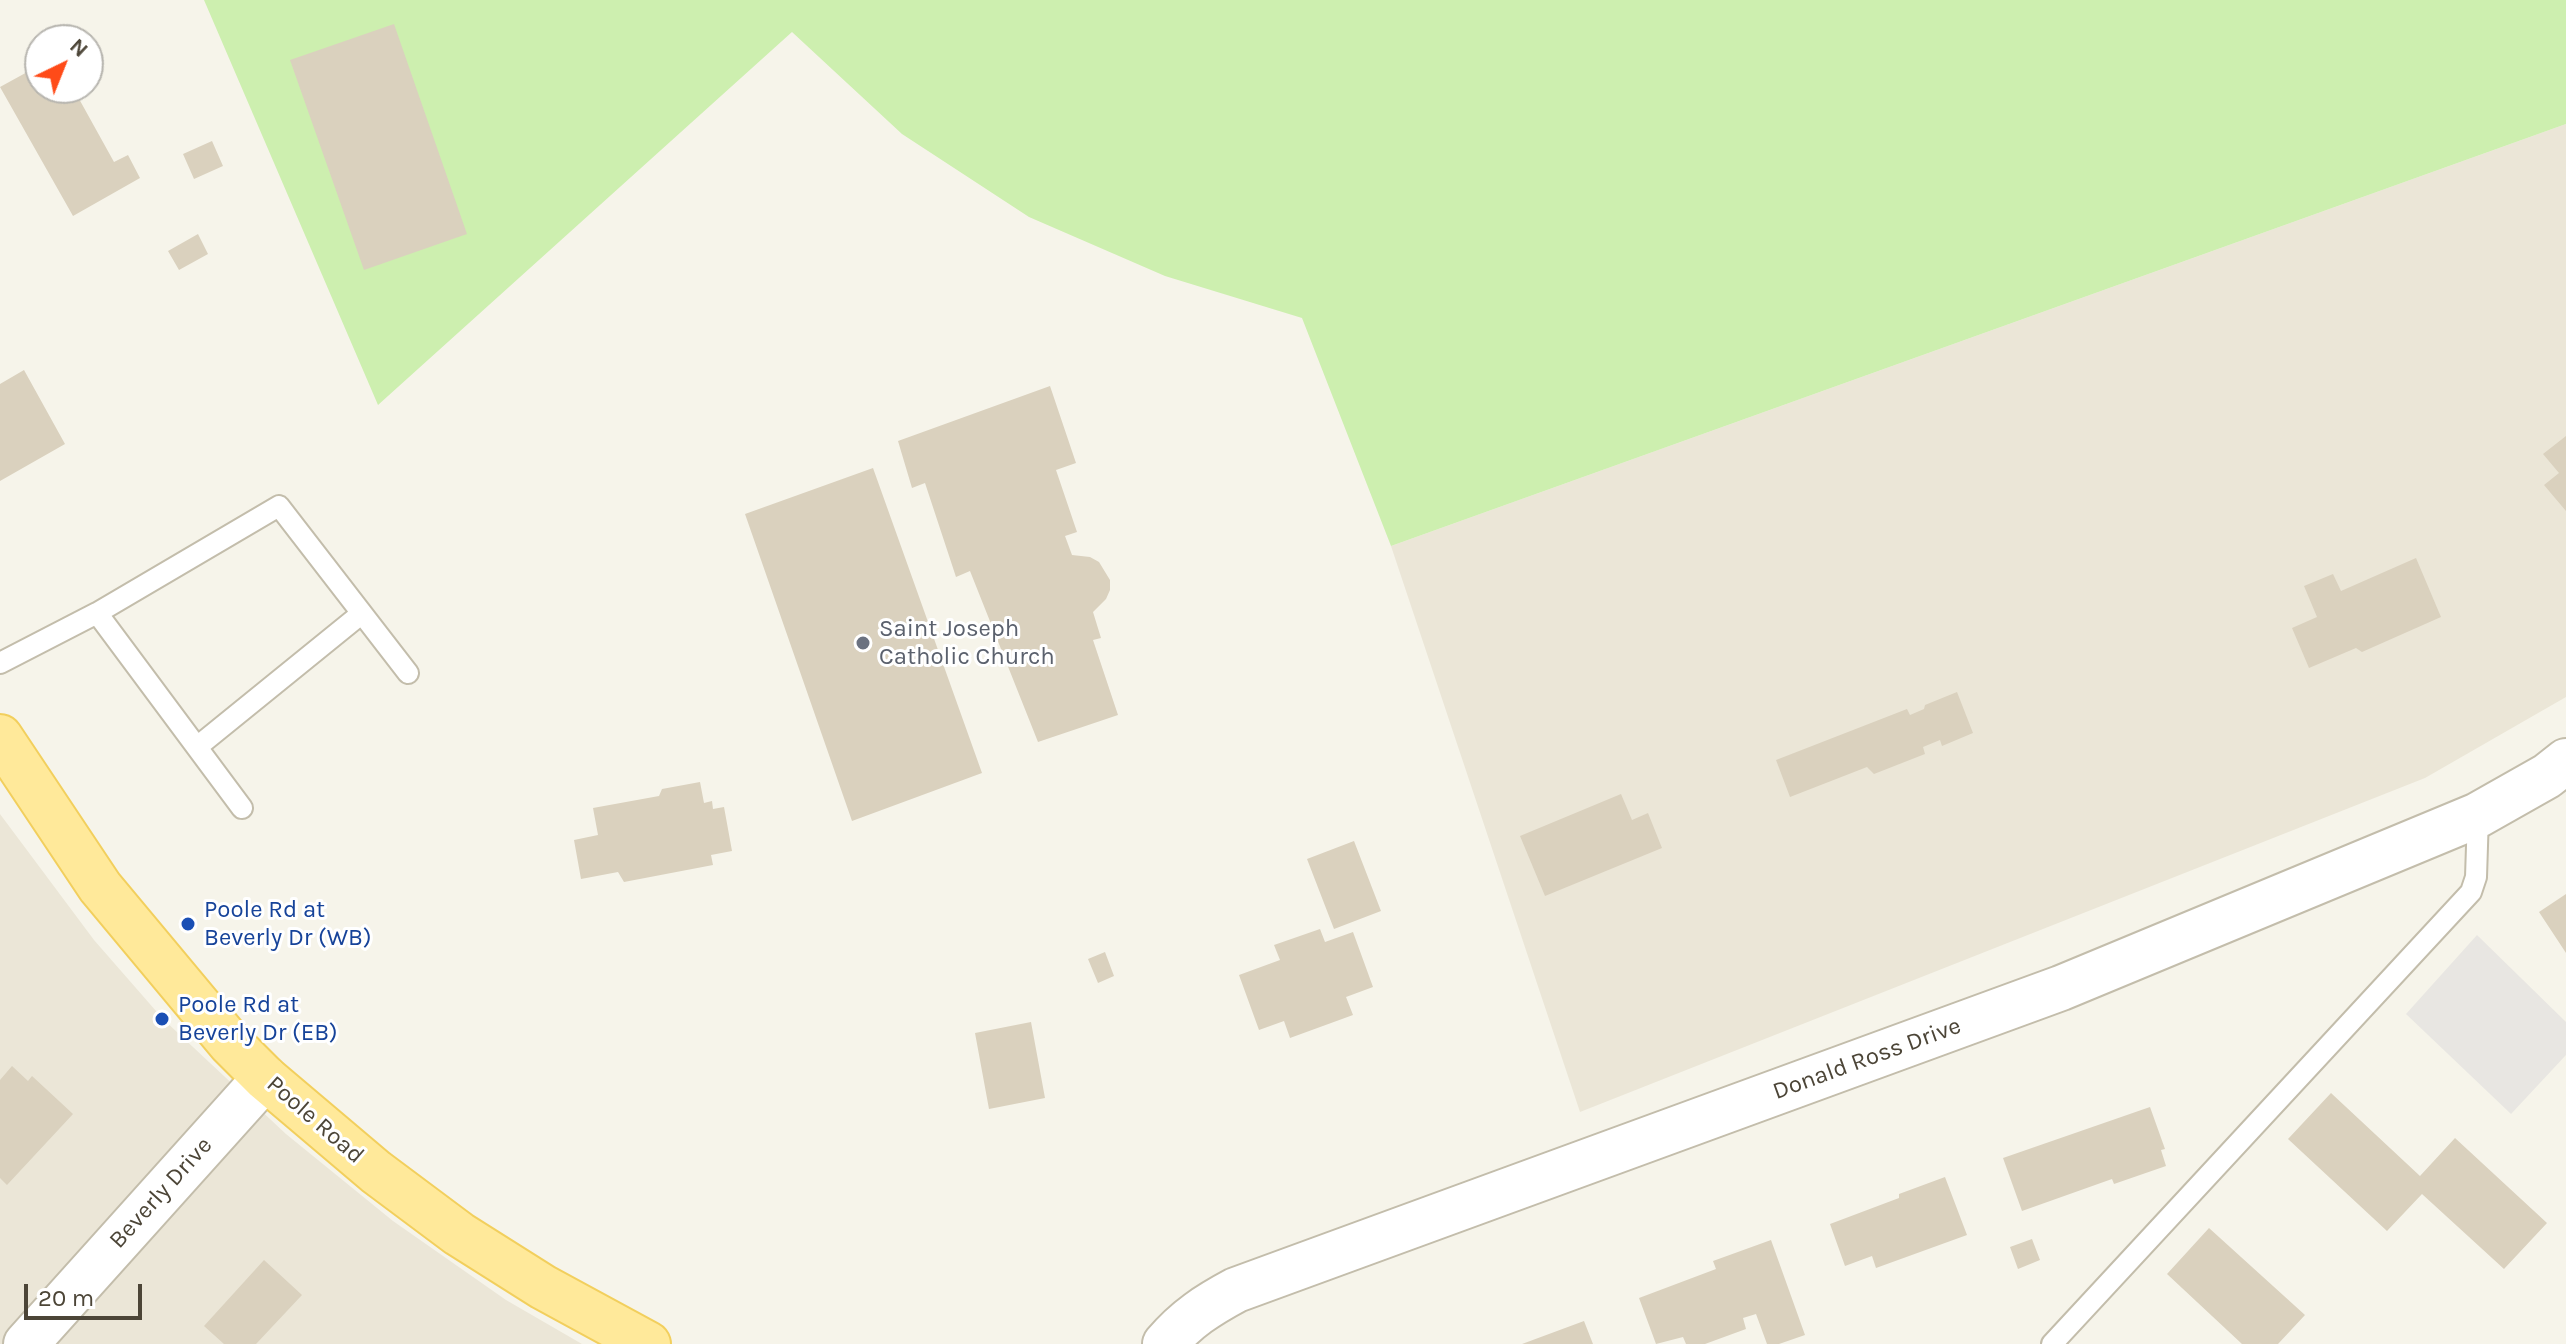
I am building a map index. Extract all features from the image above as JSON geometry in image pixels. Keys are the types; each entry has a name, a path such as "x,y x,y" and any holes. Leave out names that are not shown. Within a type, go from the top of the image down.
{"main road":[{"name":"Poole Road","path":"0,737 100,887 230,1043 265,1078 376,1172 459,1234 543,1287 648,1344"}],"street":[{"name":"Donald Ross Drive","path":"1165,1344 1180,1326 1200,1310 1236,1290 2061,988 2478,815 2547,776 2566,761"},
{"name":"Beverly Drive","path":"26,1344 265,1078"}],"lane":[{"path":"0,663 97,613 279,506 408,673"},
{"path":"97,613 242,808"},
{"path":"197,747 361,614"},
{"path":"2052,1344 2471,892 2476,877 2478,815"}],"shaded area":[{"path":"2566,124 2566,697 2425,778 1580,1112 1391,546"},
{"path":"0,814 94,940 163,1019 286,1134 393,1221 506,1300 582,1344 0,1344"},
{"path":"2477,935 2566,1022 2566,1055 2511,1114 2406,1014"}],"green space":[{"path":"204,0 2566,0 2566,124 1391,546 1302,318 1165,276 1029,217 902,134 792,32 378,405"}],"building":[{"path":"394,24 467,234 364,270 290,60"},
{"path":"24,74 24,104 82,104 114,162 128,155 140,178 73,216 0,87"},
{"path":"212,141 223,166 194,179 183,154"},
{"path":"198,234 208,254 179,270 168,251"},
{"path":"24,370 65,444 0,481 0,384"},
{"name":"Saint Joseph Catholic Church","path":"1050,386 1076,463 1056,470 1077,532 1065,536 1072,555 1090,557 1099,562 1110,580 1106,599 1093,612 1101,638 1093,640 1118,715 1038,742 970,571 956,577 925,483 912,488 898,441"},
{"path":"2566,436 2566,511 2544,485 2559,473 2543,454"},
{"name":"Saint Joseph Catholic Church","path":"873,468 982,773 852,821 745,514"},
{"path":"2416,558 2441,617 2362,652 2356,648 2309,668 2292,628 2317,617 2304,586 2333,574 2341,591"},
{"path":"1957,692 1973,733 1942,746 1940,740 1923,747 1925,754 1874,774 1867,767 1790,797 1776,760 1907,709 1910,715"},
{"path":"700,782 704,803 712,801 713,809 724,807 732,851 711,855 713,865 624,882 618,872 581,879 574,840 598,835 593,808 659,796 662,789"},
{"path":"1621,794 1632,820 1648,813 1662,848 1545,896 1520,836"},
{"path":"1354,841 1381,911 1334,929 1307,859"},
{"path":"2566,894 2566,953 2539,912"},
{"path":"1320,929 1325,942 1353,932 1373,987 1346,997 1353,1015 1290,1038 1284,1021 1259,1030 1239,975 1280,960 1274,945"},
{"path":"1105,952 1114,976 1098,983 1088,959"},
{"path":"1031,1022 1045,1098 989,1109 975,1033"},
{"path":"12,1066 28,1081 32,1076 73,1114 7,1185 0,1178 0,1080"},
{"path":"2331,1093 2420,1176 2455,1138 2547,1223 2504,1269 2422,1194 2387,1231 2288,1139"},
{"path":"2150,1107 2165,1149 2161,1150 2166,1166 2114,1184 2112,1179 2022,1211 2003,1158"},
{"path":"1945,1177 1967,1235 1876,1268 1872,1256 1845,1266 1830,1224"},
{"path":"2209,1228 2305,1315 2278,1344 2242,1344 2167,1274"},
{"path":"2032,1239 2040,1260 2018,1269 2010,1247"},
{"path":"1771,1240 1805,1335 1779,1344 1767,1344 1756,1314 1743,1318 1746,1329 1705,1344 1686,1344 1683,1337 1656,1344 1639,1298 1716,1269 1713,1261"},
{"path":"264,1260 302,1295 256,1344 224,1344 204,1326"},
{"path":"1584,1321 1593,1344 1522,1344"}],"place":[{"name":"Saint Joseph Catholic Church","path":"863,643"},
{"name":"Poole Rd at Beverly Dr (WB)","path":"188,924"},
{"name":"Poole Rd at Beverly Dr (EB)","path":"162,1019"}]}
